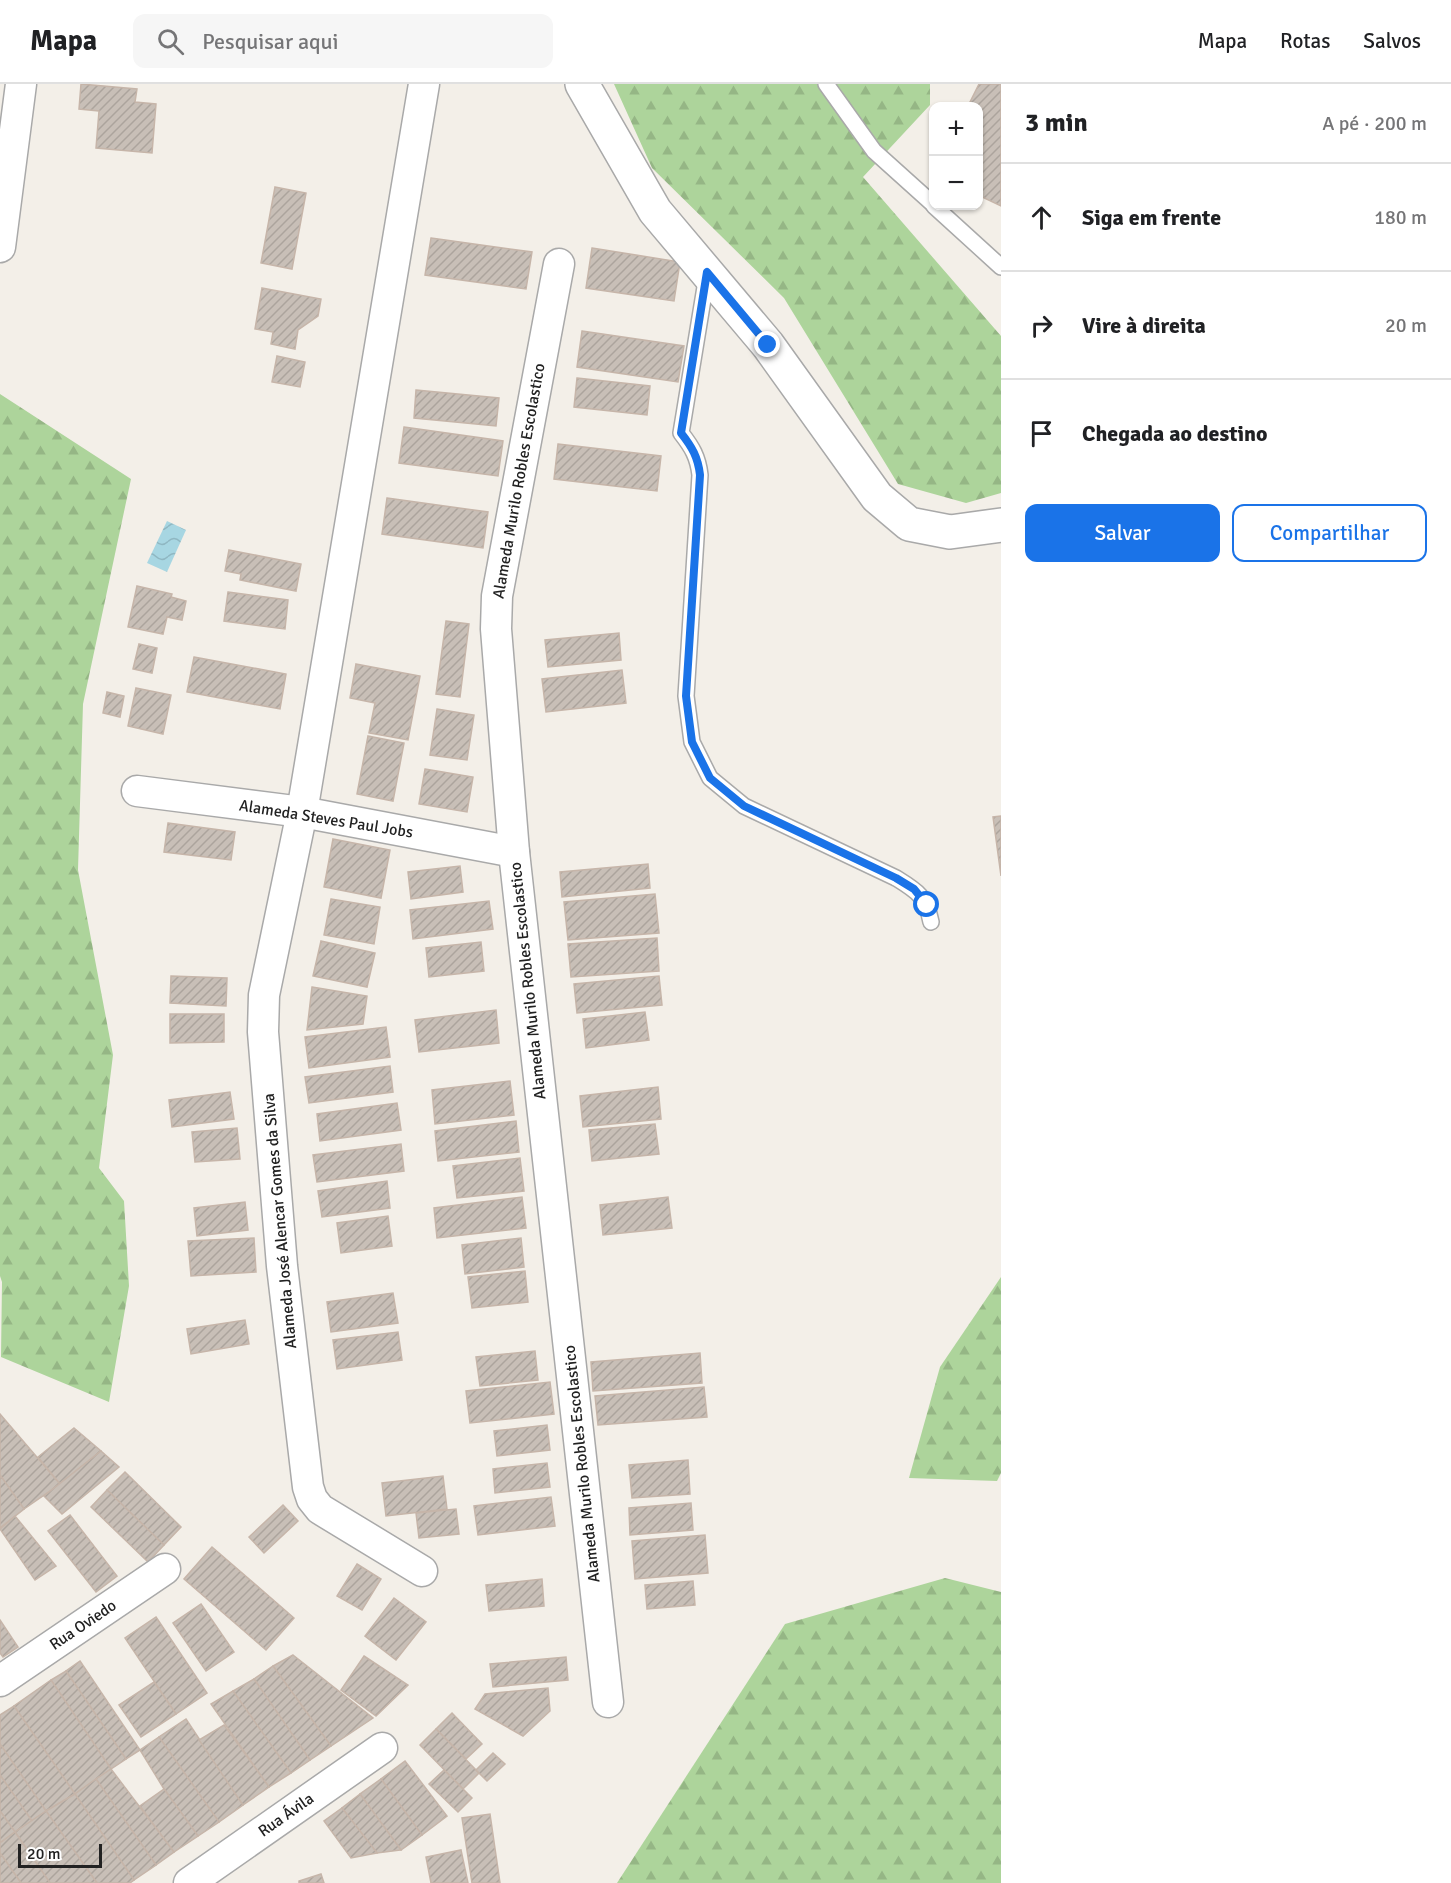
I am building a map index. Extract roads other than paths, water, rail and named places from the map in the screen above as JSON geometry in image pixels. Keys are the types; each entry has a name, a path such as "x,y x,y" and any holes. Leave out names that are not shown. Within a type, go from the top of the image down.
{"street":[{"path":"0,247 21,84"},
{"path":"302,812 424,84"},
{"path":"582,84 655,211 768,345 877,496 909,524 950,532 1001,525"},
{"name":"Alameda Murilo Robles Escolastico","path":"559,264 497,596 496,629 514,852 608,1702"},
{"name":"Alameda Steves Paul Jobs","path":"137,791 302,812 514,852"},
{"name":"Alameda José Alencar Gomes da Silva","path":"302,812 264,995 263,1032 282,1266 308,1487 312,1499 320,1509 422,1571"},
{"name":"Rua Oviedo","path":"0,1681 165,1569"},
{"name":"Rua Ávila","path":"189,1883 382,1748"}],"lane":[{"path":"826,84 874,151 929,200"},
{"path":"939,210 1001,267"},
{"path":"707,272 681,433 695,451 700,475 686,696 692,742 710,778 744,806 896,878 914,889 927,905 931,922"}],"water":[{"path":"167,521 186,530 167,572 147,563"}]}
